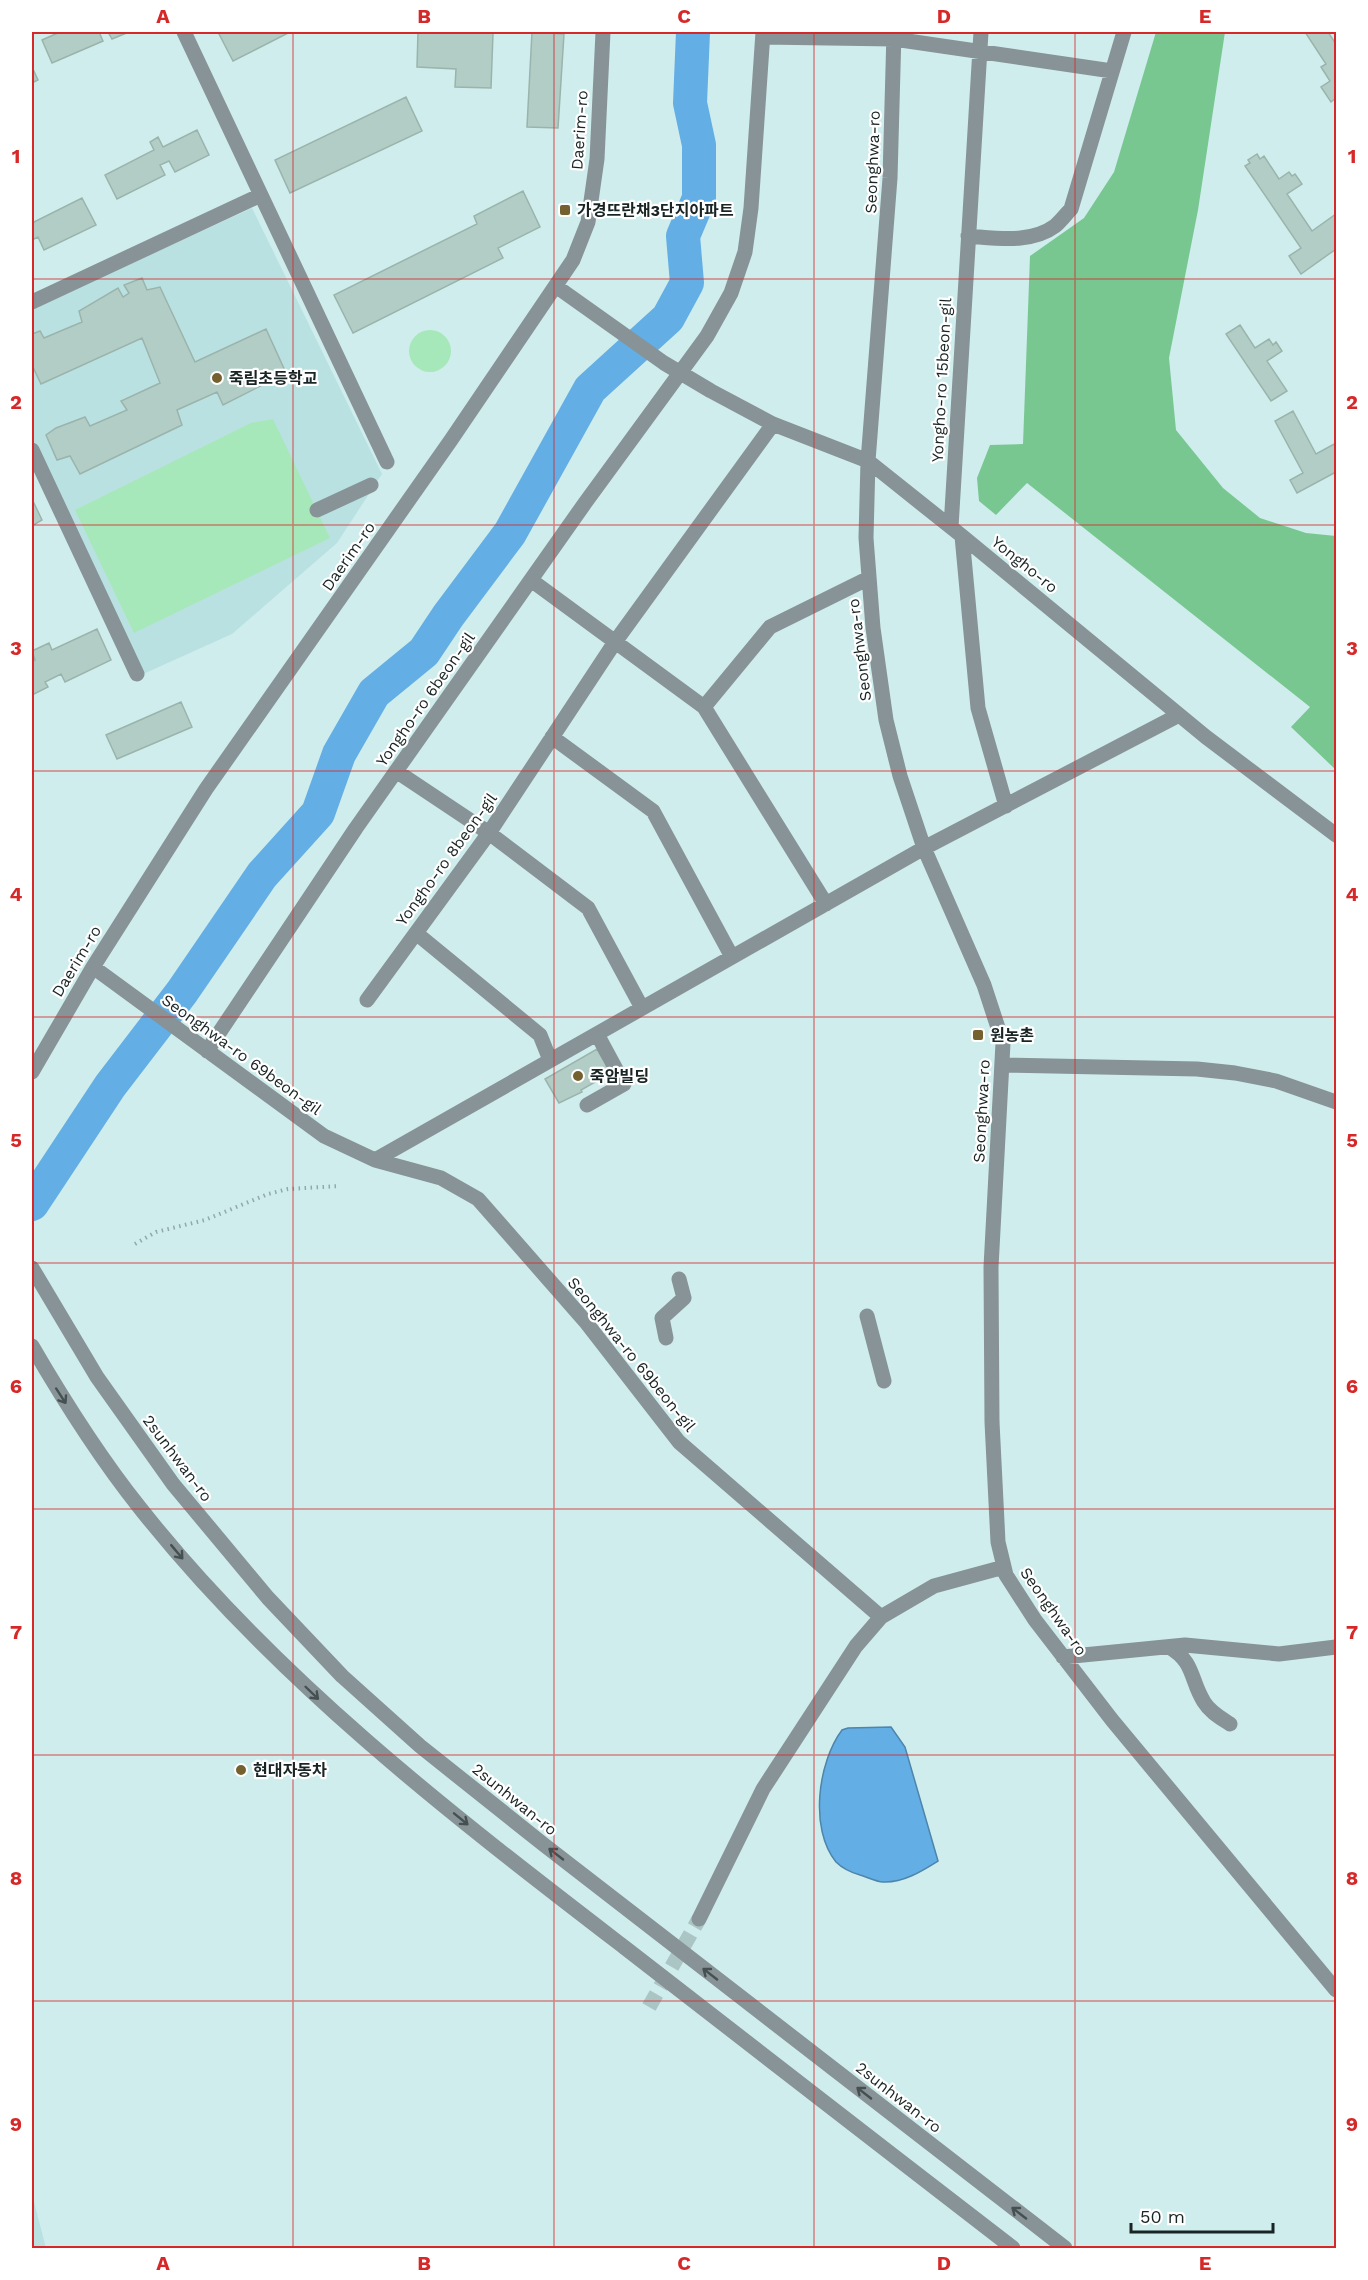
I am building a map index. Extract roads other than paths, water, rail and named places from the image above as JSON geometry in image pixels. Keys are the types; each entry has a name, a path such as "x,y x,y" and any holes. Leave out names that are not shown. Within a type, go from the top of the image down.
{"street":[{"path":"184,32 387,462"},
{"name":"Daerim-ro","path":"32,1069 93,967 206,789 573,260 588,222 597,159 603,32"},
{"name":"Yongho-ro 15beon-gil","path":"981,32 968,236 956,531 978,708 1006,806"},
{"path":"968,236 1010,238 1032,236 1054,227 1071,209 1124,32"},
{"path":"763,34 894,35 979,52 1112,71"},
{"name":"Yongho-ro 6beon-gil","path":"207,1051 396,771 585,503 707,336 731,293 745,252 756,155 763,34"},
{"name":"Seonghwa-ro","path":"894,35 890,178 868,461 866,538 873,628 886,720 900,776 924,849 984,985 1003,1043 991,1279 992,1422 998,1542 1006,1575 1035,1620 1112,1720 1336,1990"},
{"path":"32,302 261,195"},
{"name":"Yongho-ro","path":"556,287 680,373 773,424 868,461 1179,715 1336,835"},
{"name":"Yongho-ro 8beon-gil","path":"367,1000 489,833 615,642 773,424"},
{"path":"32,450 137,674"},
{"path":"317,510 371,486"},
{"path":"704,707 770,627 869,578"},
{"path":"535,583 704,707 826,904"},
{"path":"375,1160 924,849 1179,715"},
{"path":"552,736 653,811 732,957"},
{"path":"396,771 489,833 588,908 642,1008"},
{"path":"416,933 540,1035 550,1060"},
{"name":"Seonghwa-ro 69beon-gil","path":"93,967 324,1136 375,1160 441,1178 478,1199 585,1321 679,1442 880,1617"},
{"path":"587,1105 624,1084 597,1034"},
{"path":"1002,1065 1197,1069 1235,1072 1276,1082 1336,1102"},
{"name":"2sunhwan-ro","path":"32,1268 97,1377 173,1484 231,1556 342,1676 420,1746 543,1844 1065,2248"},
{"path":"666,1338 662,1318 684,1298 679,1279"},
{"path":"867,1316 884,1381"},
{"path":"32,1346 62,1397 139,1507 201,1580 258,1641 319,1699 398,1769 521,1868 1013,2248"},
{"path":"699,1919 763,1789 856,1646 880,1617 934,1586 1004,1567"},
{"path":"1063,1657 1185,1645 1279,1654 1336,1647"},
{"path":"1169,1647 1181,1654 1188,1664 1204,1702 1214,1713 1230,1724"}],"water":[{"path":"891,1727 905,1747 938,1861 905,1878 883,1882 854,1873 836,1862 822,1832 820,1796 827,1759 842,1730"}],"waterway":[{"path":"32,1204 110,1086 182,992 262,875 318,813 339,754 374,693 424,652 510,533 590,389 668,318 687,283 683,236 699,198 699,145 690,103 693,32"}],"tunnel":[{"path":"649,2007 699,1919"}],"place":[{"name":"가경뜨란채3단지아파트","path":"565,210"},
{"name":"죽림초등학교","path":"217,378"},
{"name":"원농촌","path":"978,1035"},
{"name":"죽암빌딩","path":"578,1076"},
{"name":"현대자동차","path":"241,1770"}]}
